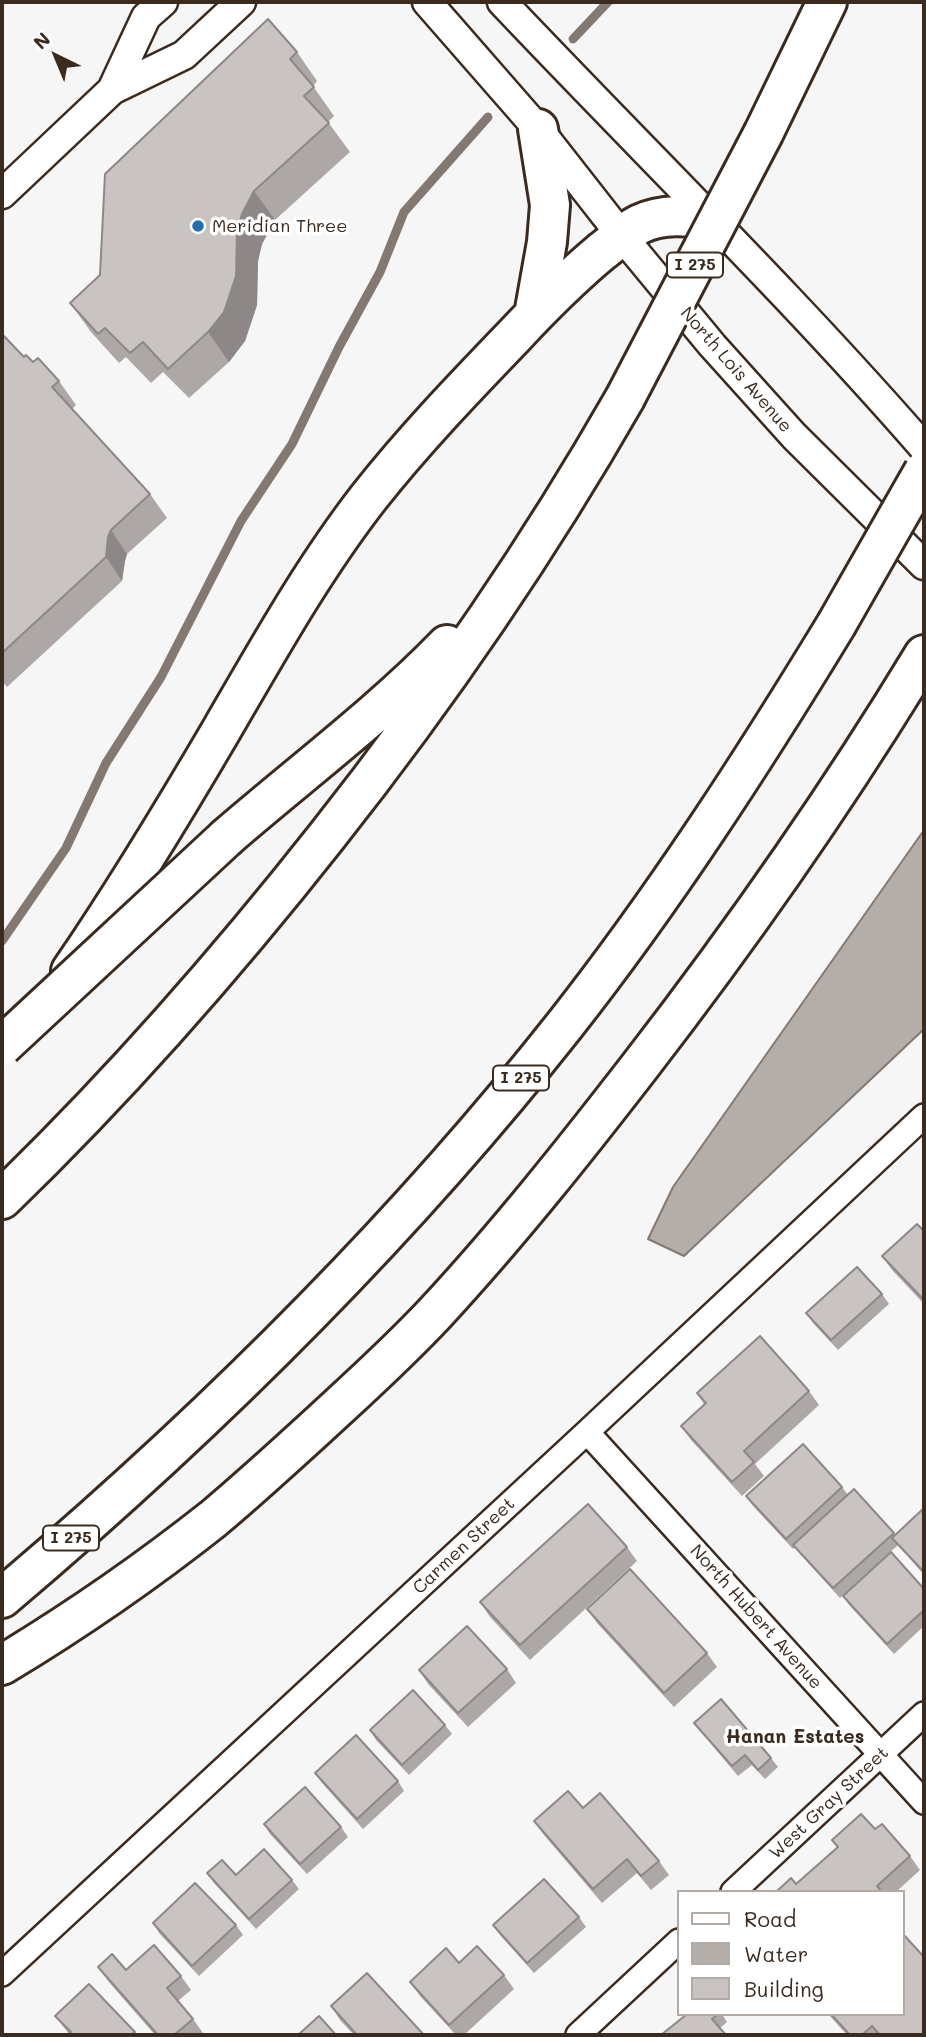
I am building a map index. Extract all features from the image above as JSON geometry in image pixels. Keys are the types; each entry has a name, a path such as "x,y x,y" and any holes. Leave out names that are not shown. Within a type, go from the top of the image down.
{"highway":[{"name":"I 275","path":"2,1199 176,1018 264,916 396,749 528,559 580,477 625,398 765,132 827,2"},
{"path":"534,314 547,242 550,205 538,129"},
{"path":"2,1068 104,923 158,839 274,639 318,570 362,508 423,433 534,314 578,271 621,235 641,223 667,216 687,215 712,219"},
{"name":"I 275","path":"2,1598 140,1477 334,1288 443,1170 564,1026 674,877 758,753 836,625 924,471"},
{"path":"2,1046 227,837 422,671 528,559"},
{"path":"2,1665 150,1567 212,1519 379,1370 436,1312 538,1195 679,1016 878,731 924,655"},
{"path":"878,731 924,707"}],"street":[{"path":"112,90 146,17 163,2"},
{"path":"2,194 112,90 184,55 241,2"},
{"name":"North Lois Avenue","path":"426,2 538,129 712,345 769,409 924,565"},
{"path":"502,2 780,291 924,449"},
{"name":"Carmen Street","path":"2,1974 924,1116"},
{"name":"North Hubert Avenue","path":"587,1432 924,1802"},
{"name":"West Gray Street","path":"735,1890 924,1714"},
{"path":"578,2035 678,1942"}],"water":[{"path":"924,830 924,1029 684,1256 648,1239 673,1187"}],"building":[{"name":"Meridian Three","path":"268,19 297,52 290,59 314,87 304,96 329,123 254,191 242,214 237,232 236,276 224,312 208,332 168,369 143,342 130,353 105,328 98,334 70,303 100,275 105,174"},
{"path":"2,334 24,357 26,355 33,362 38,358 59,381 52,387 150,494 111,530 106,557 2,653"},
{"path":"917,1224 924,1231 924,1300 882,1256"},
{"path":"857,1267 882,1294 831,1340 806,1313"},
{"path":"760,1336 809,1391 744,1451 754,1462 732,1482 681,1426 706,1403 697,1393"},
{"path":"803,1444 842,1487 786,1539 746,1496"},
{"path":"854,1489 894,1533 833,1588 793,1545"},
{"path":"588,1504 627,1547 520,1645 480,1602"},
{"path":"924,1508 924,1572 892,1538"},
{"path":"891,1552 924,1589 924,1610 887,1644 843,1596"},
{"path":"630,1569 707,1653 664,1693 587,1609"},
{"path":"467,1626 507,1669 458,1713 419,1670"},
{"path":"413,1690 445,1725 402,1765 370,1730"},
{"path":"721,1699 771,1758 758,1770 745,1755 732,1766 694,1723"},
{"path":"356,1735 398,1781 357,1819 315,1773"},
{"path":"305,1787 341,1827 300,1864 264,1824"},
{"path":"568,1791 583,1808 600,1793 659,1861 641,1876 627,1859 593,1889 534,1821"},
{"path":"861,1814 875,1829 882,1824 910,1856 877,1886 880,1890 778,1890 791,1878 796,1884 838,1847 832,1840"},
{"path":"264,1849 292,1880 249,1919 207,1873 222,1860 236,1875"},
{"path":"544,1879 579,1917 527,1963 493,1925"},
{"path":"195,1883 236,1925 192,1966 153,1923"},
{"path":"905,1936 924,1957 924,2035 880,2035 872,2026 862,2035 850,2035 833,2016 905,2016"},
{"path":"154,1945 181,1976 167,1988 193,2019 174,2035 158,2035 98,1967 112,1954 126,1970"},
{"path":"477,1946 504,1975 449,2025 410,1982 446,1948 459,1963"},
{"path":"367,1973 424,2035 357,2035 331,2006"},
{"path":"89,1984 135,2032 131,2035 67,2035 71,2032 55,2016"},
{"path":"319,2016 336,2035 298,2035"},
{"path":"685,2016 716,2016 712,2019 726,2035 661,2035"}],"waterway":[{"path":"573,39 608,2"},
{"path":"2,941 66,848 106,763 161,677 241,521 292,444 339,347 380,272 404,212 488,117"}],"place":[{"name":"Meridian Three","path":"198,226"}],"district":[{"name":"Hanan Estates","path":"795,1737"}]}
